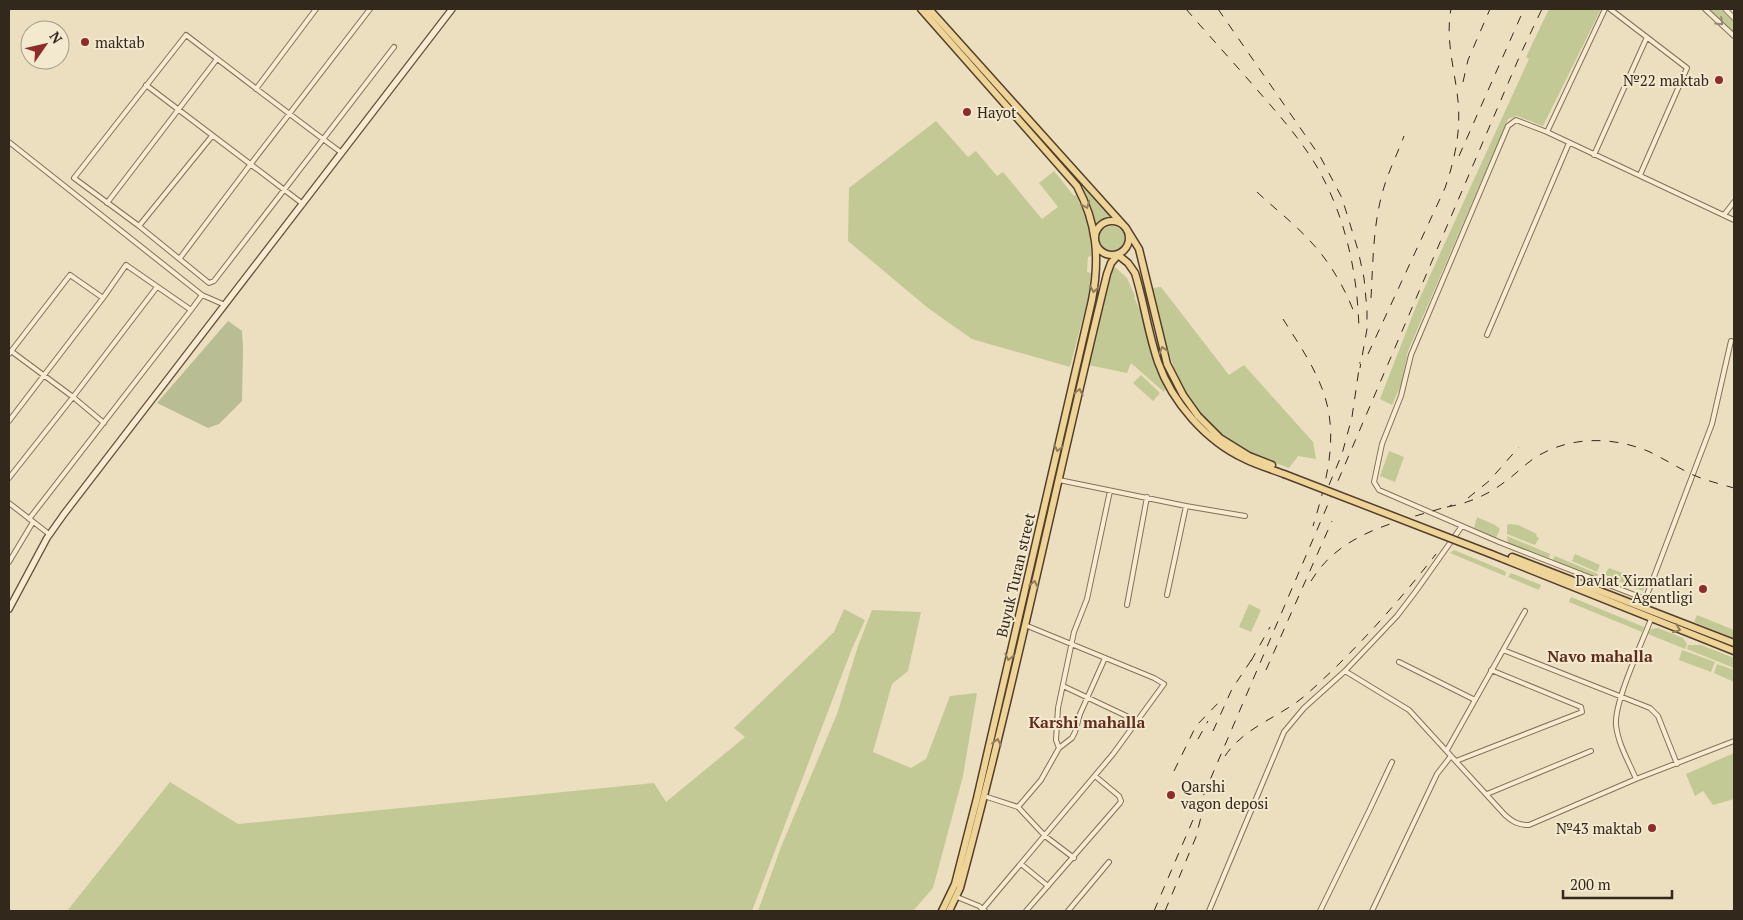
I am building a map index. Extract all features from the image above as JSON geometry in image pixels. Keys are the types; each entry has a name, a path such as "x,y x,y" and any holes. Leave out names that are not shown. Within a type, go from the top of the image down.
{"main road":[{"name":"Buyuk Turan street","path":"920,9 1077,186 1086,202 1091,218 1097,263 1092,300 1022,622 1010,693 970,850 956,897 949,911"},
{"path":"929,9 1126,228 1139,249 1162,350 1167,364 1186,400 1198,416 1220,438 1249,456 1285,472 1591,591 1642,608 1734,644"},
{"path":"1106,222 1117,222 1126,228 1129,233 1129,244 1118,255 1113,256 1100,250 1095,241 1097,230 1106,222"},
{"name":"Buyuk Turan street","path":"942,911 950,898 957,878 1058,480 1107,274 1111,263 1118,255"},
{"path":"1118,255 1128,263 1134,273 1158,364 1171,390 1184,408 1200,427 1222,445 1244,459 1285,472"},
{"path":"1591,591 1651,619 1734,651"}],"street":[{"path":"256,89 316,9"},
{"path":"180,258 370,9"},
{"path":"9,609 49,534 452,9"},
{"path":"1547,132 1605,9"},
{"path":"1610,9 1687,68 1640,175"},
{"path":"1705,9 1734,36"},
{"path":"1725,9 1734,18"},
{"path":"342,153 323,139 289,113 256,89 186,35 74,178 210,283 214,281 323,139 394,47"},
{"path":"1594,154 1647,37"},
{"path":"107,203 217,59"},
{"path":"146,85 303,204"},
{"path":"1645,600 1462,526 1379,490 1374,482 1382,444 1401,396 1411,355 1508,126 1516,120 1547,132 1734,220"},
{"path":"138,226 212,136"},
{"path":"9,142 202,295 225,305"},
{"path":"1487,335 1569,143"},
{"path":"1724,215 1734,202"},
{"path":"9,421 103,298 126,264 191,310"},
{"path":"103,298 70,274 10,353 44,376 104,423"},
{"path":"9,478 73,398 157,287"},
{"path":"9,562 31,520 202,295"},
{"path":"1642,608 1712,424 1731,342"},
{"path":"1058,480 1245,516"},
{"path":"1059,748 1056,740 1058,708 1074,632 1087,599 1110,491"},
{"path":"1127,605 1147,497"},
{"path":"9,503 49,534"},
{"path":"1167,595 1186,506"},
{"path":"1209,911 1284,732 1310,702 1345,670 1397,616 1462,526"},
{"path":"1446,750 1526,611"},
{"path":"1636,780 1618,736 1616,717 1651,619"},
{"path":"956,897 979,906 983,911 1095,776 1164,684 1022,622"},
{"path":"1503,650 1650,708 1658,716 1677,764"},
{"path":"1018,807 1041,780 1059,748 1072,738 1076,732 1080,714 1105,658"},
{"path":"1400,662 1475,700"},
{"path":"1345,670 1409,710 1486,794 1514,822 1522,825 1530,825 1734,741"},
{"path":"1456,761 1582,712 1581,706 1491,670"},
{"path":"1063,686 1137,722"},
{"path":"1486,794 1591,751"},
{"path":"1372,911 1437,774 1451,756"},
{"path":"1320,911 1392,762"},
{"path":"1026,911 1074,858 1121,801 1119,796 1095,776"},
{"path":"984,796 1018,807 1045,836 1074,858"},
{"path":"1068,911 1109,862"},
{"path":"1021,864 1048,886"}],"green space":[{"path":"1549,9 1601,9 1543,126 1517,116 1508,119 1408,351 1401,385 1392,405 1380,399 1417,304 1529,59 1526,57"},
{"path":"1708,9 1720,9 1734,22 1734,34"},
{"path":"936,121 968,157 976,151 997,176 1003,172 1042,219 1058,207 1039,183 1054,171 1074,196 1076,194 1089,224 1091,256 1088,257 1087,272 1091,273 1088,298 1070,367 972,339 928,308 848,241 849,188"},
{"path":"1082,186 1111,217 1096,226"},
{"path":"1112,226 1121,230 1125,239 1121,248 1112,252 1103,248 1099,239 1103,230"},
{"path":"1115,267 1127,278 1135,296 1154,362 1167,387 1164,392 1131,363 1127,373 1088,365 1112,269"},
{"path":"1161,287 1229,375 1244,365 1313,442 1316,459 1298,456 1289,468 1259,458 1243,450 1204,419 1190,400 1171,358 1152,288"},
{"path":"228,321 242,331 242,401 219,424 208,428 157,403"},
{"path":"1141,375 1160,393 1153,401 1133,383"},
{"path":"1389,451 1404,457 1395,482 1380,476"},
{"path":"1477,517 1500,529 1496,538 1474,528"},
{"path":"1507,525 1518,525 1537,534 1536,536 1539,538 1535,545 1507,534"},
{"path":"1507,536 1550,554 1549,558 1511,545 1508,543"},
{"path":"1454,550 1505,571 1505,576 1450,553"},
{"path":"1575,554 1600,565 1597,572 1572,561"},
{"path":"1555,556 1598,574 1598,578 1554,561"},
{"path":"1609,568 1647,582 1643,591 1607,576 1605,574"},
{"path":"1511,573 1541,585 1539,590 1508,577"},
{"path":"1571,597 1644,627 1642,632 1569,602"},
{"path":"1249,604 1261,610 1251,632 1239,627"},
{"path":"844,609 865,620 851,651 752,911 67,911 170,782 238,824 654,783 666,802 745,737 734,728 834,632"},
{"path":"872,610 921,612 908,671 892,684 873,752 911,768 926,759 950,696 977,693 963,776 933,888 913,911 758,911 781,847 837,714 858,646"},
{"path":"1697,615 1734,630 1734,638 1694,622"},
{"path":"1658,628 1683,638 1687,644 1685,649 1648,634 1651,629"},
{"path":"1688,645 1701,645 1734,658 1734,668 1687,649"},
{"path":"1682,650 1715,662 1711,672 1679,660"},
{"path":"1717,664 1734,670 1734,682 1714,673"},
{"path":"1734,753 1734,799 1713,805 1703,791 1695,796 1686,774"}],"railway":[{"path":"1186,9 1282,119 1317,167 1336,206 1349,247 1356,289 1359,332"},
{"path":"1218,9 1321,158 1342,198 1358,250 1364,278 1367,329 1360,368"},
{"path":"1368,354 1445,188 1452,166 1458,134 1459,112 1449,32 1451,9"},
{"path":"1463,82 1468,60 1490,9"},
{"path":"1459,156 1524,9"},
{"path":"1154,911 1521,53 1542,9"},
{"path":"1371,298 1374,245 1379,207 1387,179 1404,136"},
{"path":"1257,192 1298,229 1325,258 1337,277 1355,315"},
{"path":"1283,319 1316,374 1328,411 1331,444 1329,460 1313,526"},
{"path":"1329,485 1342,454 1352,417 1360,362"},
{"path":"1447,507 1471,501 1485,494 1510,478 1536,457 1549,450 1577,442 1592,441 1607,441 1636,447 1650,452 1696,476 1734,488"},
{"path":"1468,498 1489,481 1519,447"},
{"path":"1311,581 1324,564 1339,550 1356,539 1393,523 1452,505"},
{"path":"1266,670 1332,521"},
{"path":"1225,756 1233,746 1253,729 1307,694 1342,661 1406,591 1436,554"},
{"path":"1251,661 1270,627"},
{"path":"1213,731 1232,689 1254,656"},
{"path":"1174,771 1196,726 1222,699"},
{"path":"1198,739 1208,721"},
{"path":"1165,911 1196,837 1202,813"}],"place":[{"name":"maktab","path":"85,42"},
{"name":"№22 maktab","path":"1719,80"},
{"name":"Hayot","path":"967,112"},
{"name":"Davlat Xizmatlari Agentligi","path":"1703,589"},
{"name":"Qarshi vagon deposi","path":"1171,795"},
{"name":"№43 maktab","path":"1652,828"}],"district":[{"name":"Navo mahalla","path":"1600,656"},
{"name":"Karshi mahalla","path":"1087,722"}]}
